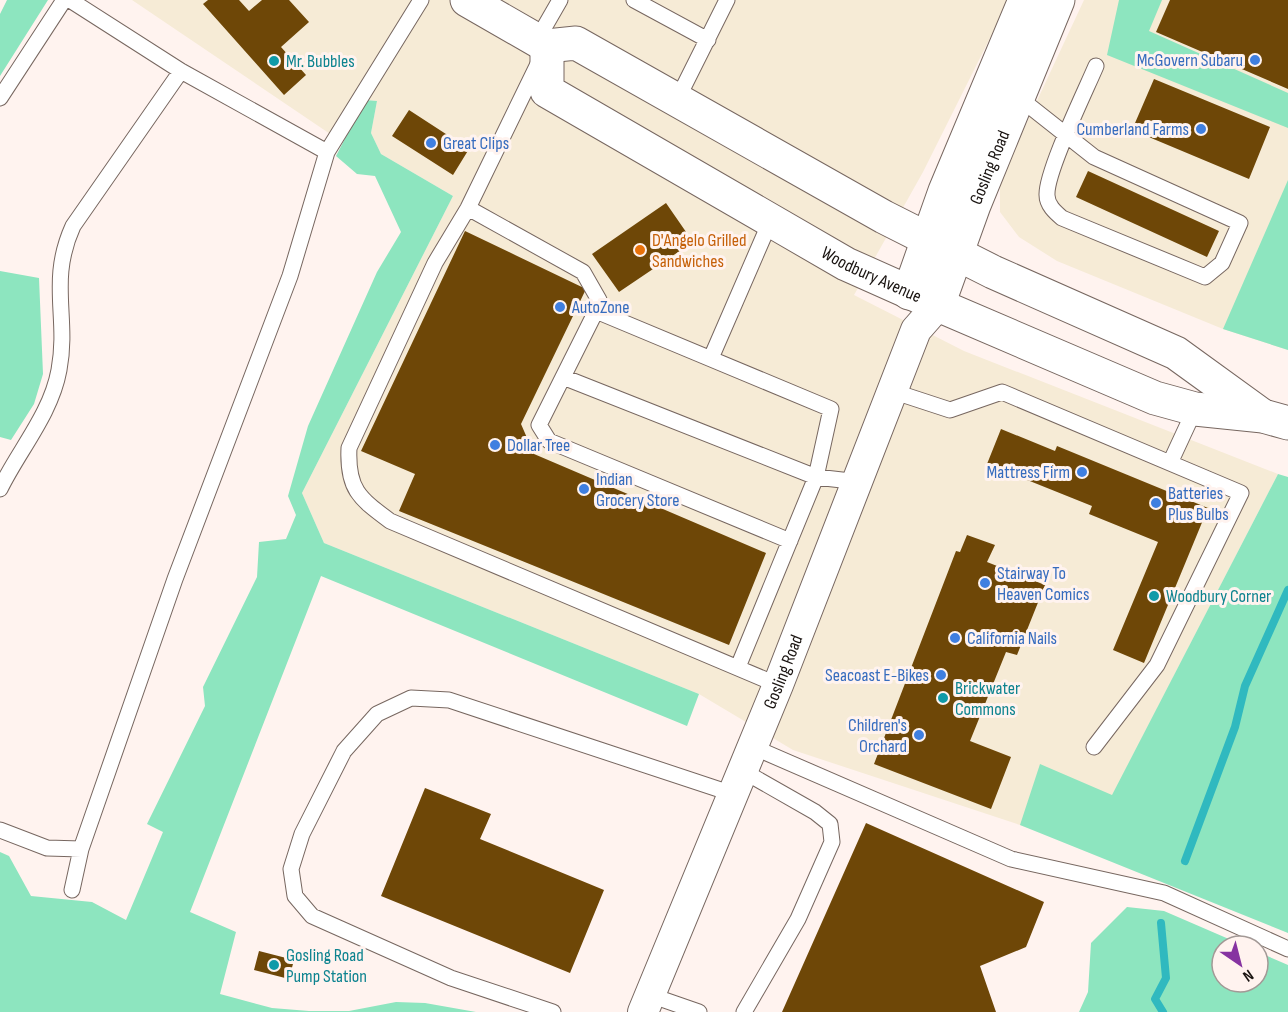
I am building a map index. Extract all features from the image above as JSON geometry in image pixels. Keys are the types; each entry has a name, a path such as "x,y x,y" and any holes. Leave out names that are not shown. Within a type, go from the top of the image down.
{"main road":[{"name":"Gosling Road","path":"923,299 928,239 945,191 1025,0"},
{"name":"Gosling Road","path":"923,299 957,254 1058,0"},
{"path":"487,5 542,43"},
{"name":"Woodbury Avenue","path":"542,43 576,43 786,164 957,254 1176,353 1275,419 1195,409 1155,398 1101,377 846,264 547,91 542,43"}],"street":[{"name":"Gosling Road","path":"647,1003 859,482 916,330 923,299"}],"lane":[{"path":"0,98 64,0"},
{"path":"70,0 181,71 327,152"},
{"path":"72,890 81,849 175,579 290,276 327,152 421,0"},
{"path":"560,0 468,208 435,263 349,448 348,471 356,491 390,521 778,685"},
{"path":"636,0 708,40"},
{"path":"677,100 727,0"},
{"path":"1018,97 1067,135 1094,158 1240,223 1222,262 1205,277 1062,218 1053,210 1047,191 1067,135 1096,66"},
{"path":"0,489 53,392 59,369 58,279 66,242 73,226 181,71"},
{"path":"468,208 583,272 598,300 596,311 539,425 549,441 790,541"},
{"path":"711,358 770,222"},
{"path":"596,311 831,409 816,477 738,667"},
{"path":"563,377 816,477 859,482"},
{"path":"892,391 950,410 1002,392 1241,493 1157,665 1094,747"},
{"path":"1170,463 1195,409"},
{"path":"553,1012 451,978 323,921 312,916 295,896 291,869 302,834 344,751 377,714 411,698 449,700 743,771 1011,859 1164,893 1288,949"},
{"path":"743,771 815,812 830,824 832,842 798,919 744,1012"},
{"path":"0,830 47,848 81,849"},
{"path":"647,1003 699,1012"}],"shaded area":[{"path":"132,0 1006,0 1004,10 923,172 854,295 964,351 1278,474 1112,796 1031,829 793,750 699,694 324,543 302,493 453,196 381,154 371,133 377,101 365,100 342,142"},
{"path":"1084,0 1288,0 1288,350 1223,329 1057,261 1019,237 1000,212 1000,180"}],"green space":[{"path":"7,0 48,0 0,76 0,14"},
{"path":"1119,0 1162,0 1149,31 1288,93 1288,128 1107,55"},
{"path":"365,100 377,101 371,133 381,154 453,196 302,493 324,543 699,694 687,726 321,576 190,912 236,932 220,994 272,1008 309,1011 349,1011 396,1002 425,1003 476,1012 0,1012 0,852 9,856 31,896 92,902 126,920 163,832 147,824 205,706 203,687 257,577 259,542 286,539 296,515 288,496 308,426 377,272 401,232 375,176 357,174 336,156"},
{"path":"1288,180 1288,350 1223,329"},
{"path":"0,271 39,278 43,374 34,404 11,440 0,437"},
{"path":"1278,474 1288,477 1288,933 1020,825 1040,764 1112,795"},
{"path":"1127,907 1164,911 1217,934 1210,934 1210,994 1270,994 1270,957 1288,965 1288,1012 1079,1012 1088,992 1091,943"}],"building":[{"name":"Mr. Bubbles","path":"208,0 239,0 249,11 262,0 289,0 309,22 281,47 306,75 284,95 203,4"},
{"name":"McGovern Subaru","path":"1170,0 1288,0 1288,89 1156,32"},
{"name":"Cumberland Farms","path":"1154,79 1270,127 1249,179 1132,130"},
{"name":"Great Clips","path":"409,110 469,149 453,175 392,136"},
{"name":"Cumberland Farms","path":"1088,171 1219,231 1207,257 1076,197"},
{"name":"D'Angelo Grilled Sandwiches","path":"666,203 693,242 619,292 592,254"},
{"path":"465,231 586,289 521,424 534,454 766,553 729,645 399,511 415,474 361,451"},
{"name":"Woodbury Corner","path":"1001,429 1055,451 1057,446 1208,508 1144,663 1113,650 1158,542 1089,514 1092,506 987,464"},
{"name":"Brickwater Commons","path":"967,535 995,545 987,562 1045,585 1017,655 1006,652 970,741 1011,757 991,809 874,764 956,551 960,552"},
{"path":"425,788 491,814 480,839 604,890 570,973 381,896"},
{"path":"866,823 1044,902 1026,947 980,966 996,1012 782,1012"},
{"name":"Gosling Road Pump Station","path":"259,951 294,960 289,979 254,970"}],"waterway":[{"path":"1185,861 1235,727 1245,686 1288,590"},
{"path":"1161,923 1166,978 1155,999 1163,1012"}],"place":[{"name":"McGovern Subaru","path":"1255,60"},
{"name":"Mr. Bubbles","path":"274,61"},
{"name":"Cumberland Farms","path":"1201,129"},
{"name":"Great Clips","path":"431,143"},
{"name":"D'Angelo Grilled Sandwiches","path":"640,250"},
{"name":"AutoZone","path":"560,307"},
{"name":"Dollar Tree","path":"495,445"},
{"name":"Mattress Firm","path":"1082,472"},
{"name":"Indian Grocery Store","path":"584,489"},
{"name":"Batteries Plus Bulbs","path":"1156,503"},
{"name":"Stairway To Heaven Comics","path":"985,583"},
{"name":"Woodbury Corner","path":"1154,596"},
{"name":"California Nails","path":"955,638"},
{"name":"Seacoast E-Bikes","path":"941,675"},
{"name":"Brickwater Commons","path":"943,698"},
{"name":"Children's Orchard","path":"919,735"},
{"name":"Gosling Road Pump Station","path":"274,965"}]}
